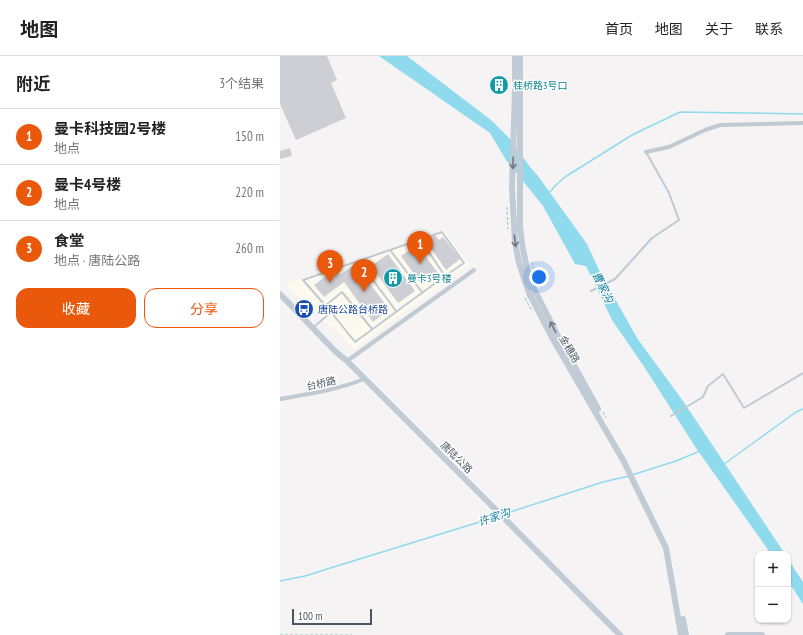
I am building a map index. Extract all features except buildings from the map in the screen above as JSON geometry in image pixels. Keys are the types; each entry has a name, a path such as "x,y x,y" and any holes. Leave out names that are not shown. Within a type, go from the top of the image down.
{"street":[{"name":"金穗路","path":"515,56 517,118 521,141 520,226 527,269 533,287 624,460 666,548 681,635"},
{"name":"金穗路","path":"520,56 517,118 513,137 512,188 515,242 519,263 529,293 554,341 624,460"},
{"path":"646,152 669,147 705,130 720,125 803,123"},
{"path":"346,361 474,270"},
{"name":"唐陆公路","path":"280,294 336,352 620,635"},
{"name":"台桥路","path":"280,399 331,390 364,379"},
{"name":"金穗路","path":"635,482 670,547 686,635"},
{"path":"728,635 762,635"}],"lane":[{"path":"591,291 615,279 652,238 679,220 669,193 646,152"},
{"path":"442,232 464,263 355,342 303,280 390,250 442,232"},
{"path":"420,239 445,276"},
{"path":"390,250 422,292"},
{"path":"359,261 396,311"},
{"path":"325,306 342,292 372,329"},
{"path":"313,328 331,312"},
{"path":"670,416 704,396 708,386 723,374 744,408 803,373"}],"path":[{"path":"532,262 536,277"},
{"path":"602,412 606,418"},
{"path":"280,635 352,635"}],"shaded area":[{"path":"444,230 469,265 354,349 285,284"}],"water":[{"name":"曹家沟","path":"379,56 407,56 491,120 510,139 587,244 599,270 637,338 683,401 783,551 769,551 696,448 643,365 612,320 586,266 575,264 543,206 506,160 490,133"},
{"path":"791,564 803,582 803,604 791,586"}],"waterway":[{"path":"549,193 565,177 632,135 680,112 803,114"},
{"path":"724,464 796,412 803,409"},
{"name":"许家沟","path":"632,475 676,461 700,451"},
{"name":"许家沟","path":"504,514 603,482 629,476"},
{"name":"许家沟","path":"280,581 305,576 499,516"}],"place":[{"name":"桂桥路3号口","path":"499,85"},
{"name":"曼卡科技园2号楼","path":"420,264"},
{"name":"曼卡3号楼","path":"393,278"},
{"name":"食堂","path":"330,283"},
{"name":"曼卡4号楼","path":"364,292"},
{"name":"唐陆公路台桥路","path":"304,309"}]}
